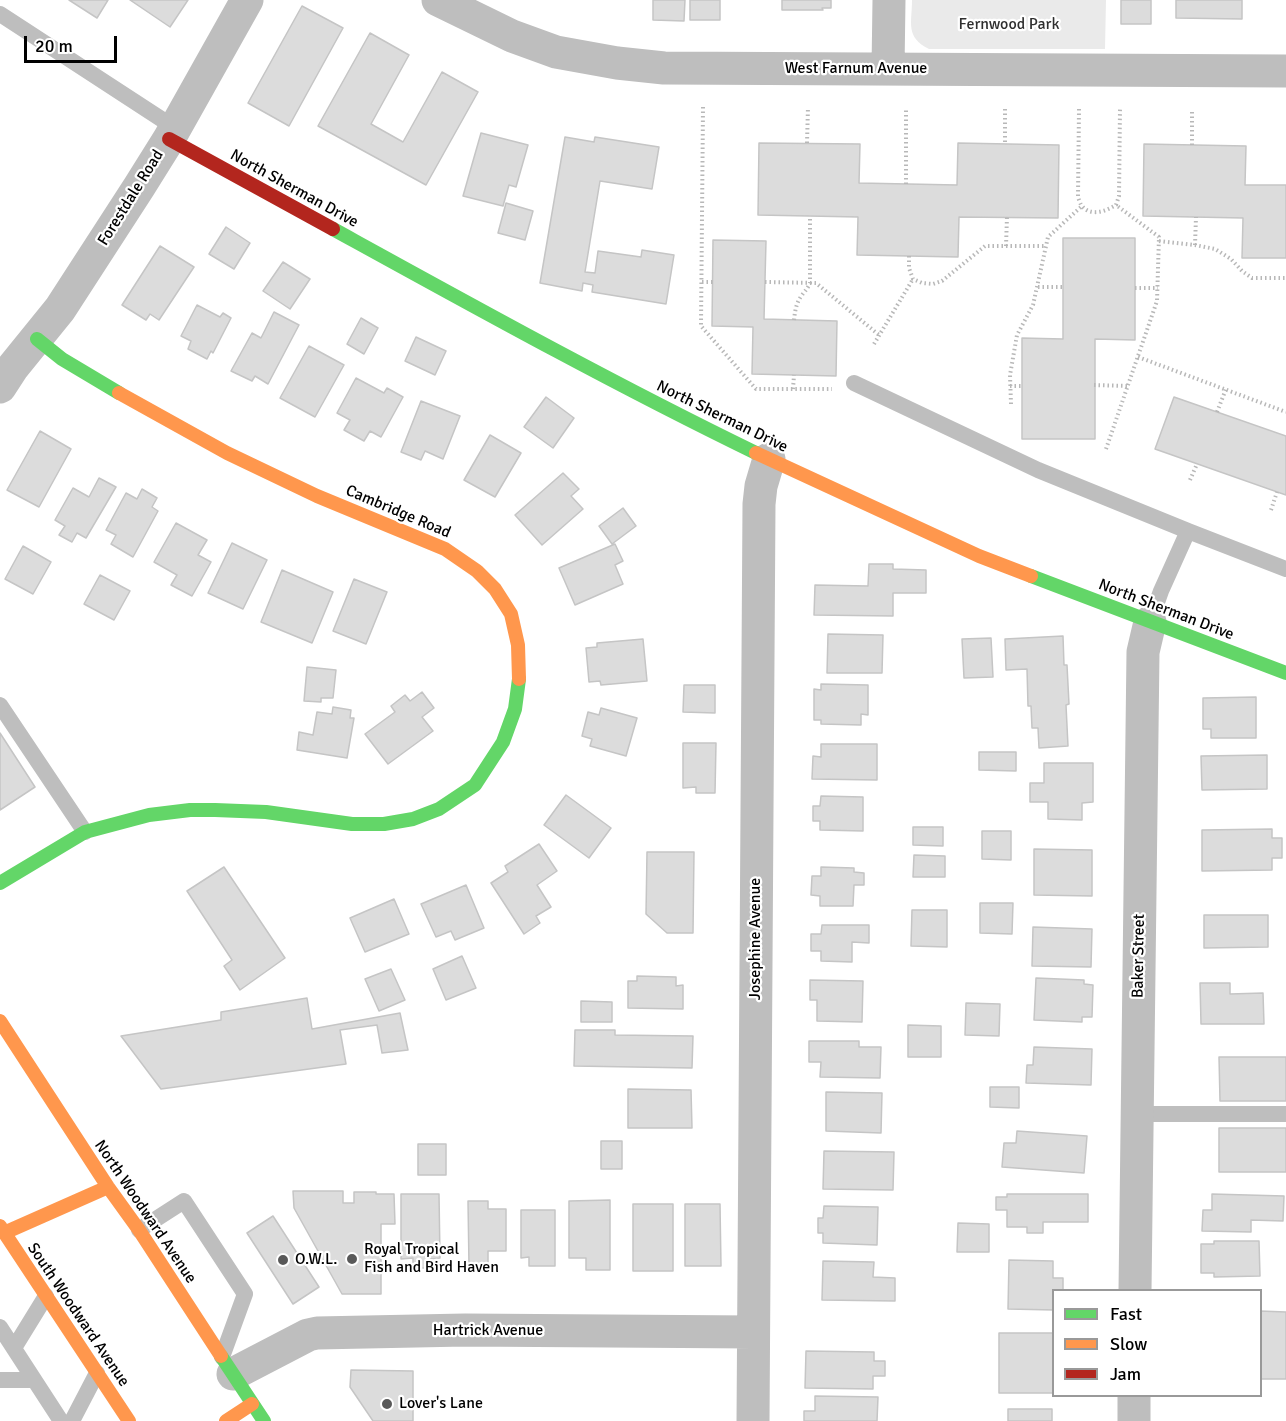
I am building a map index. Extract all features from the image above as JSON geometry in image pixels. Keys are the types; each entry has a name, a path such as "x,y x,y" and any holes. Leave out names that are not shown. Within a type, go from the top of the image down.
{"street":[{"name":"Forestdale Road","path":"0,387 13,367 60,309 172,133 247,0"},
{"name":"West Farnum Avenue","path":"438,0 470,8 512,36 556,52 617,63 664,68 1286,71"},
{"path":"888,69 889,0"},
{"name":"North Sherman Drive","path":"172,133 529,337 670,411 979,556 1286,673"},
{"name":"Cambridge Road","path":"0,883 85,832 149,815 190,810 214,810 266,812 352,824 384,824 412,819 439,809 475,785 503,742 515,710 519,677 518,645 511,614 495,589 477,571 445,549 317,496 227,453 76,368 36,339"},
{"name":"Josephine Avenue","path":"753,1421 759,504 761,486 770,459"},
{"name":"Baker Street","path":"1136,1289 1143,652 1150,622"},
{"name":"North Woodward Avenue","path":"0,1021 264,1421"},
{"path":"1,1231 108,1187"},
{"name":"South Woodward Avenue","path":"1,1231 129,1421"},
{"name":"Hartrick Avenue","path":"227,1365 317,1332 465,1330 753,1332"},
{"path":"1134,1397 1134,1421"},
{"path":"226,1421 252,1404"}],"lane":[{"path":"0,14 172,133"},
{"path":"846,386 1038,470 1286,569"},
{"path":"1150,622 1188,531"},
{"path":"0,705 85,832"},
{"path":"1137,1114 1286,1114"},
{"path":"139,1230 184,1201 245,1294 227,1365"},
{"path":"14,1348 46,1296"},
{"path":"0,1327 61,1421"},
{"path":"72,1421 97,1373"},
{"path":"0,1380 34,1380"}],"path":[{"path":"703,107 701,326 756,389 846,386"},
{"path":"807,143 808,107"},
{"path":"906,108 906,184"},
{"path":"1005,109 1005,144"},
{"path":"1079,109 1078,197 1082,206 1099,213 1116,206"},
{"path":"1116,206 1119,196 1119,109"},
{"path":"1192,109 1192,145"},
{"path":"1011,404 1010,375 1017,335 1033,305 1048,237 1082,206"},
{"path":"1107,449 1157,301 1158,288 1159,237 1116,206"},
{"path":"794,320 796,305 808,289 810,282 810,216"},
{"path":"1006,246 1007,217"},
{"path":"1196,217 1196,244"},
{"path":"1159,241 1196,244 1215,249 1232,259 1242,271 1252,278 1286,278"},
{"path":"909,256 909,268 913,279 933,284 942,281 985,246 1046,246"},
{"path":"874,344 913,279"},
{"path":"702,282 713,282"},
{"path":"765,282 816,283 879,335"},
{"path":"1038,287 1063,287"},
{"path":"1135,288 1158,288"},
{"path":"1138,357 1286,412"},
{"path":"793,389 794,375"},
{"path":"1095,385 1128,386"},
{"path":"1010,386 1023,386"},
{"path":"1216,412 1226,390"},
{"path":"1190,480 1197,464"},
{"path":"1271,510 1277,492"}],"green space":[{"name":"Fernwood Park","path":"912,0 1106,0 1105,49 929,49 916,40 913,34"}],"building":[{"path":"69,0 108,0 97,18"},
{"path":"130,0 188,0 170,27"},
{"path":"653,0 685,0 684,21 653,20"},
{"path":"690,0 720,0 720,20 690,20"},
{"path":"782,0 831,0 831,8 782,10"},
{"path":"1121,0 1151,0 1151,24 1121,24"},
{"path":"1176,0 1242,0 1242,19 1176,18"},
{"path":"302,6 343,28 289,126 248,103"},
{"path":"370,33 409,55 371,124 403,142 442,72 478,92 426,185 318,126"},
{"path":"481,133 528,145 516,187 509,185 503,206 463,196"},
{"path":"565,137 594,142 595,137 659,147 652,189 600,181 585,272 595,273 598,251 641,257 642,250 674,255 666,304 592,292 593,285 583,283 582,291 540,283"},
{"path":"759,143 860,144 859,183 957,185 958,143 1059,145 1058,218 959,217 958,257 857,255 858,217 758,215"},
{"path":"1144,144 1246,146 1245,185 1286,185 1286,258 1242,258 1243,218 1143,216"},
{"path":"506,203 533,211 525,240 498,233"},
{"path":"226,227 250,243 234,269 209,254"},
{"path":"1063,238 1135,238 1135,340 1095,339 1095,439 1022,439 1022,338 1063,339"},
{"path":"713,240 766,241 764,319 837,321 836,376 752,374 753,327 712,326"},
{"path":"160,246 194,267 159,320 150,314 146,320 122,305"},
{"path":"283,262 310,279 290,309 263,291"},
{"path":"197,305 220,317 223,313 231,318 213,353 211,351 207,359 188,349 191,341 181,336"},
{"path":"274,312 299,325 268,384 255,376 252,381 231,371 252,333 261,338"},
{"path":"361,318 378,328 364,354 347,344"},
{"path":"416,337 446,351 435,375 405,361"},
{"path":"309,346 344,365 315,417 280,398"},
{"path":"356,378 384,393 387,388 403,397 381,437 370,431 364,441 344,430 350,420 337,413"},
{"path":"546,397 574,418 553,448 524,427"},
{"path":"1174,397 1286,436 1286,495 1155,449"},
{"path":"421,401 460,416 443,459 425,451 421,460 401,452"},
{"path":"40,431 71,449 39,507 7,490"},
{"path":"490,435 521,453 495,497 464,480"},
{"path":"563,473 579,489 571,496 583,509 542,545 515,515"},
{"path":"99,478 116,487 86,538 77,533 72,542 59,535 65,526 55,520 73,488 89,497"},
{"path":"142,489 157,498 152,507 158,511 133,557 111,544 116,535 106,530 126,493 137,499"},
{"path":"623,508 636,526 612,544 599,526"},
{"path":"176,523 207,540 198,555 211,562 192,596 171,585 177,575 154,562"},
{"path":"232,543 267,560 243,609 208,593"},
{"path":"615,544 623,561 615,565 623,584 575,605 559,568"},
{"path":"23,546 51,562 33,594 5,579"},
{"path":"869,564 893,564 893,569 926,570 926,593 893,593 893,616 814,615 815,585 868,586"},
{"path":"282,570 333,592 312,643 261,622"},
{"path":"100,575 130,591 114,620 84,604"},
{"path":"354,579 387,592 366,644 333,631"},
{"path":"828,634 883,635 882,673 827,673"},
{"path":"1063,636 1069,704 1066,705 1068,746 1039,748 1038,728 1032,728 1031,706 1028,706 1027,669 1006,670 1005,639"},
{"path":"991,638 993,677 964,678 962,639"},
{"path":"643,639 647,681 601,685 600,681 589,682 586,648 597,647 597,643"},
{"path":"307,667 336,670 333,698 321,698 321,702 304,701"},
{"path":"821,684 868,685 868,715 861,714 861,725 821,724 821,720 814,720 814,689 821,690"},
{"path":"684,685 715,685 715,713 683,712"},
{"path":"422,692 434,708 422,717 433,731 388,764 365,734 395,712 391,706 405,695 410,701"},
{"path":"1256,697 1256,738 1211,738 1211,729 1203,729 1203,698"},
{"path":"333,707 351,710 350,718 354,718 347,758 297,750 299,732 313,735 317,712 332,714"},
{"path":"601,708 637,718 626,756 590,746 592,739 582,736 588,712 599,715"},
{"path":"0,733 35,787 0,810"},
{"path":"683,743 716,743 715,793 696,793 696,787 683,788"},
{"path":"821,744 877,744 877,780 812,779 813,756 821,757"},
{"path":"979,752 1016,752 1016,771 979,770"},
{"path":"1267,755 1267,789 1202,790 1201,756"},
{"path":"1044,763 1093,763 1093,802 1082,803 1082,820 1048,819 1048,802 1030,802 1030,783 1044,783"},
{"path":"566,795 611,828 589,858 544,825"},
{"path":"821,796 863,797 863,831 820,830 820,821 813,821 813,806 820,806"},
{"path":"913,827 943,827 943,846 913,845"},
{"path":"1272,829 1272,838 1282,838 1282,858 1272,858 1272,870 1202,871 1202,830"},
{"path":"982,831 1011,831 1011,860 982,859"},
{"path":"539,844 557,871 537,885 551,907 536,916 540,923 524,934 491,883 508,872 505,866"},
{"path":"1034,849 1092,850 1092,896 1034,895"},
{"path":"647,852 694,852 693,933 667,933 646,914"},
{"path":"914,855 945,856 945,877 913,877"},
{"path":"224,867 285,958 240,990 224,966 232,960 187,891"},
{"path":"821,867 854,868 854,872 864,873 864,885 854,885 853,906 820,906 820,896 811,895 812,876 821,876"},
{"path":"466,885 484,928 455,940 451,931 436,937 421,904"},
{"path":"394,899 409,934 365,952 350,918"},
{"path":"980,903 1013,903 1012,934 980,933"},
{"path":"912,910 947,910 947,947 911,946"},
{"path":"1204,915 1268,915 1268,947 1204,948"},
{"path":"822,925 869,925 869,943 852,942 852,962 821,961 821,951 811,951 811,934 821,934"},
{"path":"1033,927 1092,929 1091,967 1032,966"},
{"path":"462,956 476,988 446,1000 433,969"},
{"path":"391,969 405,1000 379,1011 365,979"},
{"path":"637,976 676,977 676,986 683,985 683,1009 628,1008 628,981 637,981"},
{"path":"1036,978 1084,980 1084,984 1093,985 1092,1017 1082,1017 1082,1022 1034,1020"},
{"path":"810,980 863,981 862,1022 817,1021 817,1000 810,1000"},
{"path":"1200,983 1230,983 1230,994 1263,993 1264,1024 1201,1024"},
{"path":"307,998 312,1029 400,1013 408,1050 382,1053 377,1025 340,1030 346,1064 161,1089 121,1036 221,1020 221,1012"},
{"path":"581,1001 612,1002 612,1022 581,1022"},
{"path":"966,1003 1000,1004 999,1036 965,1035"},
{"path":"908,1025 941,1026 941,1057 908,1057"},
{"path":"575,1030 615,1030 615,1035 693,1036 692,1068 574,1066"},
{"path":"809,1041 859,1041 859,1047 881,1047 880,1078 820,1077 821,1062 809,1062"},
{"path":"1034,1047 1092,1049 1091,1085 1026,1083 1027,1065 1033,1065"},
{"path":"1219,1057 1286,1057 1286,1101 1220,1101"},
{"path":"990,1087 1019,1087 1019,1108 990,1107"},
{"path":"628,1089 691,1090 692,1128 628,1128"},
{"path":"826,1092 882,1093 881,1133 826,1131"},
{"path":"1219,1128 1286,1128 1286,1172 1219,1172"},
{"path":"1017,1131 1087,1136 1084,1173 1002,1167 1004,1143 1016,1143"},
{"path":"601,1141 622,1141 622,1169 601,1169"},
{"path":"418,1144 446,1144 446,1175 418,1175"},
{"path":"824,1151 894,1152 893,1190 823,1189"},
{"name":"Royal Tropical Fish and Bird Haven","path":"293,1191 343,1191 343,1203 354,1203 354,1192 394,1194 395,1224 381,1224 381,1294 342,1294 294,1208"},
{"path":"401,1194 439,1194 440,1258 429,1259 429,1268 413,1268 413,1258 401,1259"},
{"path":"1007,1194 1088,1194 1088,1222 1043,1222 1043,1233 1027,1233 1027,1227 1007,1227 1007,1210 996,1210 996,1197 1007,1197"},
{"path":"1212,1194 1284,1196 1283,1221 1251,1220 1251,1232 1202,1231 1203,1210 1212,1210"},
{"path":"610,1200 610,1270 586,1270 586,1258 569,1258 569,1201"},
{"path":"468,1201 488,1201 488,1209 506,1209 506,1251 488,1251 488,1267 469,1267"},
{"path":"633,1204 673,1204 673,1271 633,1271"},
{"path":"685,1204 720,1204 721,1266 685,1266"},
{"path":"824,1206 878,1207 877,1245 823,1243 823,1233 818,1233 818,1218 823,1218"},
{"path":"521,1210 555,1210 555,1266 529,1266 529,1257 521,1258"},
{"name":"O.W.L.","path":"273,1216 319,1287 293,1304 247,1233"},
{"path":"958,1223 989,1224 989,1252 957,1252"},
{"path":"1214,1241 1259,1241 1260,1276 1214,1277 1214,1273 1201,1273 1201,1244 1214,1244"},
{"path":"1009,1260 1053,1261 1053,1278 1063,1278 1063,1289 1052,1289 1052,1310 1008,1309"},
{"path":"823,1261 874,1262 873,1277 895,1278 895,1301 822,1300"},
{"path":"1262,1311 1286,1312 1286,1379 1262,1379"},
{"path":"999,1333 1052,1333 1052,1393 999,1393"},
{"path":"806,1351 874,1352 874,1361 885,1361 885,1376 873,1376 873,1389 805,1388"},
{"name":"Lover's Lane","path":"351,1370 413,1371 413,1421 373,1421 350,1387"},
{"path":"815,1396 878,1397 877,1421 804,1421 804,1411 815,1411"},
{"path":"1008,1409 1052,1409 1052,1421 1008,1421"}],"traffic: fast":[{"path":"333,229 596,372 756,453"},
{"path":"37,339 62,359 119,393"},
{"path":"1031,576 1286,673"},
{"path":"0,883 85,832 149,815 190,810 215,810 266,812 352,824 384,824 413,819 439,809 475,785 503,742 515,709 519,679"},
{"path":"221,1356 264,1421"}],"traffic: slow":[{"path":"119,393 227,453 317,496 445,549 477,571 495,589 511,614 518,645 519,679"},
{"path":"756,453 979,556 1031,576"},
{"path":"0,1021 221,1356"},
{"path":"4,1233 108,1187"},
{"path":"0,1226 129,1421"},
{"path":"226,1421 252,1404"}],"traffic: jam":[{"path":"169,139 333,229"}],"place":[{"name":"Royal Tropical Fish and Bird Haven","path":"352,1259"},
{"name":"O.W.L.","path":"283,1260"},
{"name":"Lover's Lane","path":"387,1404"}]}
